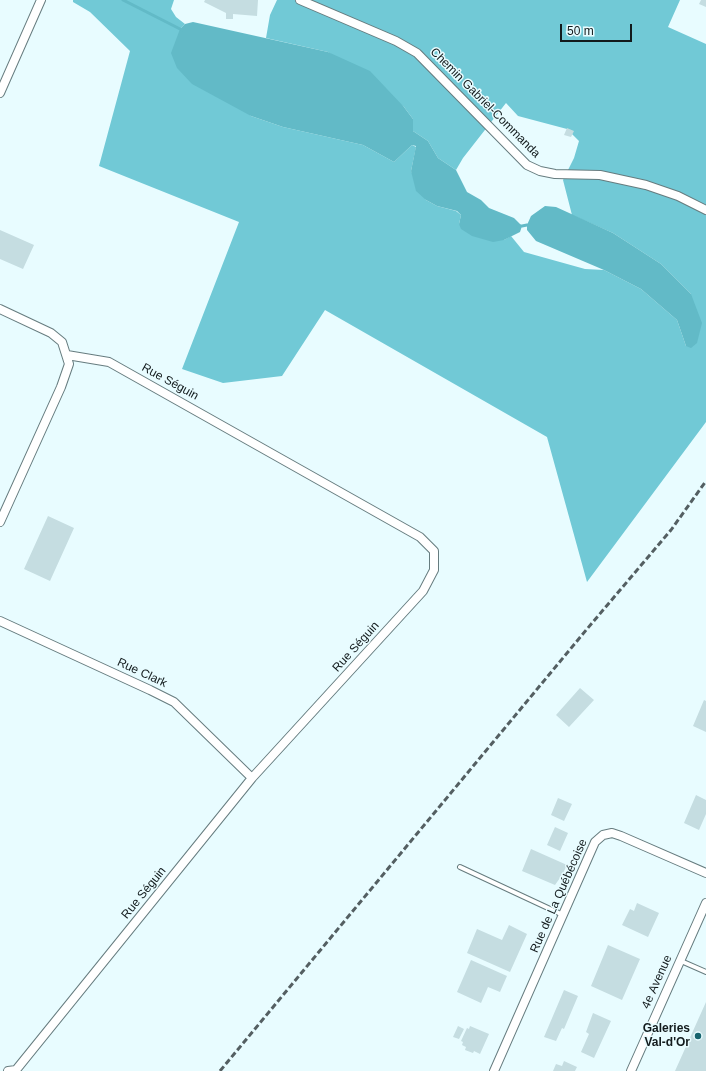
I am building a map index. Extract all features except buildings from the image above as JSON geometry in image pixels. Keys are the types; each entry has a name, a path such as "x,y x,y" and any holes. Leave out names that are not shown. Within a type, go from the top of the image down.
{"street":[{"path":"0,93 41,0"},
{"name":"Chemin Gabriel-Commanda","path":"300,0 396,42 417,53 527,165 540,171 555,174 600,175 646,185 678,196 706,210"},
{"path":"0,309 51,332 62,342 69,364 61,387 0,522"},
{"name":"Rue Séguin","path":"8,1071 16,1070 252,778 423,591 434,570 434,551 420,537 109,362 67,355"},
{"name":"Rue Clark","path":"0,621 174,702 252,778"},
{"name":"Rue de La Québécoise","path":"494,1071 595,842 603,835 612,833 706,873"},
{"name":"4e Avenue","path":"631,1071 706,904"},
{"path":"0,1069 4,1071"}],"lane":[{"path":"460,867 563,914"},
{"path":"680,961 706,972"}],"shaded area":[{"path":"73,0 174,0 171,9 176,17 185,24 180,29 251,116 283,127 363,145 394,162 412,145 416,147 411,171 426,200 437,206 456,211 461,215 459,224 504,240 511,236 524,252 585,269 604,270 641,289 677,320 686,346 691,294 661,264 613,233 572,215 563,180 574,158 579,141 567,129 518,116 506,103 463,158 456,170 438,158 428,141 413,131 413,119 404,107 328,52 266,38 270,15 277,0 680,0 668,27 706,44 706,422 587,582 547,437 325,310 282,376 223,383 182,369 239,222 99,166 130,51 90,12 73,2"},
{"path":"193,22 328,52 370,71 404,107 413,119 413,131 428,141 438,158 456,170 467,192 481,200 489,208 514,218 522,226 520,232 504,240 493,242 472,236 461,229 459,224 461,215 457,211 437,206 426,200 416,191 411,171 416,146 412,145 394,162 363,145 283,127 251,116 192,84 177,68 171,53 180,29 185,24"},
{"path":"545,206 556,207 613,233 661,264 691,294 702,323 697,343 691,348 686,346 677,320 641,289 604,270 536,241 527,230 527,225 531,216"}],"waterway":[{"path":"123,0 182,30"},
{"path":"518,226 527,225"}],"railway":[{"path":"220,1071 671,530 706,481"}],"place":[{"name":"Galeries Val-d'Or","path":"698,1036"}]}
